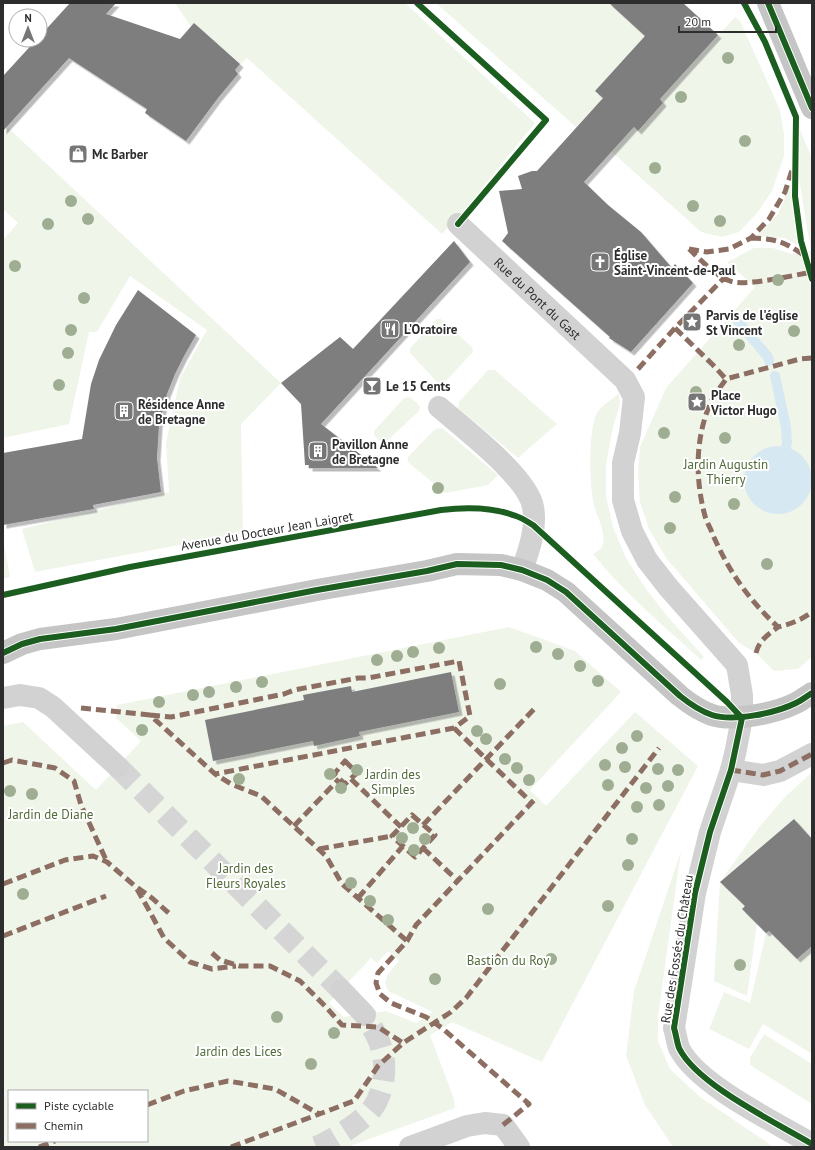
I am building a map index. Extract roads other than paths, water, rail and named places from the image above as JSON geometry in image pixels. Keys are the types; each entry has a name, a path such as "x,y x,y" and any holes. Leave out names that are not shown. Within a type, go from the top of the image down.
{"main road":[{"path":"768,3 812,108"},
{"path":"3,653 22,644 40,639 116,629 317,590 427,571 457,564 501,565 522,570 547,580 566,592 692,706 713,715 742,718 764,714 796,703 812,693"}],"street":[{"name":"Rue du Pont du Gast","path":"458,224 625,380 634,397 630,433 623,464 623,500 632,531 647,560 668,587 737,665 742,695 742,718"},
{"path":"439,407 508,467 528,493 533,505 533,525 531,546 522,570"},
{"path":"3,698 20,695 39,698 53,707 118,767"},
{"name":"Rue des Fossés du Château","path":"742,718 731,770 710,832 694,893 674,1028 679,1048 693,1067 725,1093 812,1144"},
{"path":"731,770 763,775 780,772 812,754"},
{"path":"341,990 365,1015"},
{"path":"410,1147 467,1126 485,1123 503,1125 519,1147"}],"waterway":[{"path":"737,320 768,357 769,361"},
{"path":"775,376 786,427 787,443 783,459"}],"tunnel":[{"path":"118,767 341,990"},
{"path":"316,1147 337,1136 368,1114 377,1101 380,1093 384,1075 383,1056 377,1036 365,1015"}],"place":[{"name":"Mc Barber","path":"78,154"},
{"name":"Église Saint-Vincent-de-Paul","path":"600,262"},
{"name":"Parvis de l'église St Vincent","path":"692,322"},
{"name":"L'Oratoire","path":"390,329"},
{"name":"Le 15 Cents","path":"372,386"},
{"name":"Place Victor Hugo","path":"697,402"},
{"name":"Résidence Anne de Bretagne","path":"124,411"},
{"name":"Pavillon Anne de Bretagne","path":"318,451"}],"park label":[{"name":"Jardin Augustin Thierry","path":"726,472"},
{"name":"Jardin des Simples","path":"393,782"},
{"name":"Jardin de Diane","path":"51,814"},
{"name":"Jardin des Fleurs Royales","path":"246,876"},
{"name":"Bastion du Roy","path":"508,960"},
{"name":"Jardin des Lices","path":"239,1051"}]}
